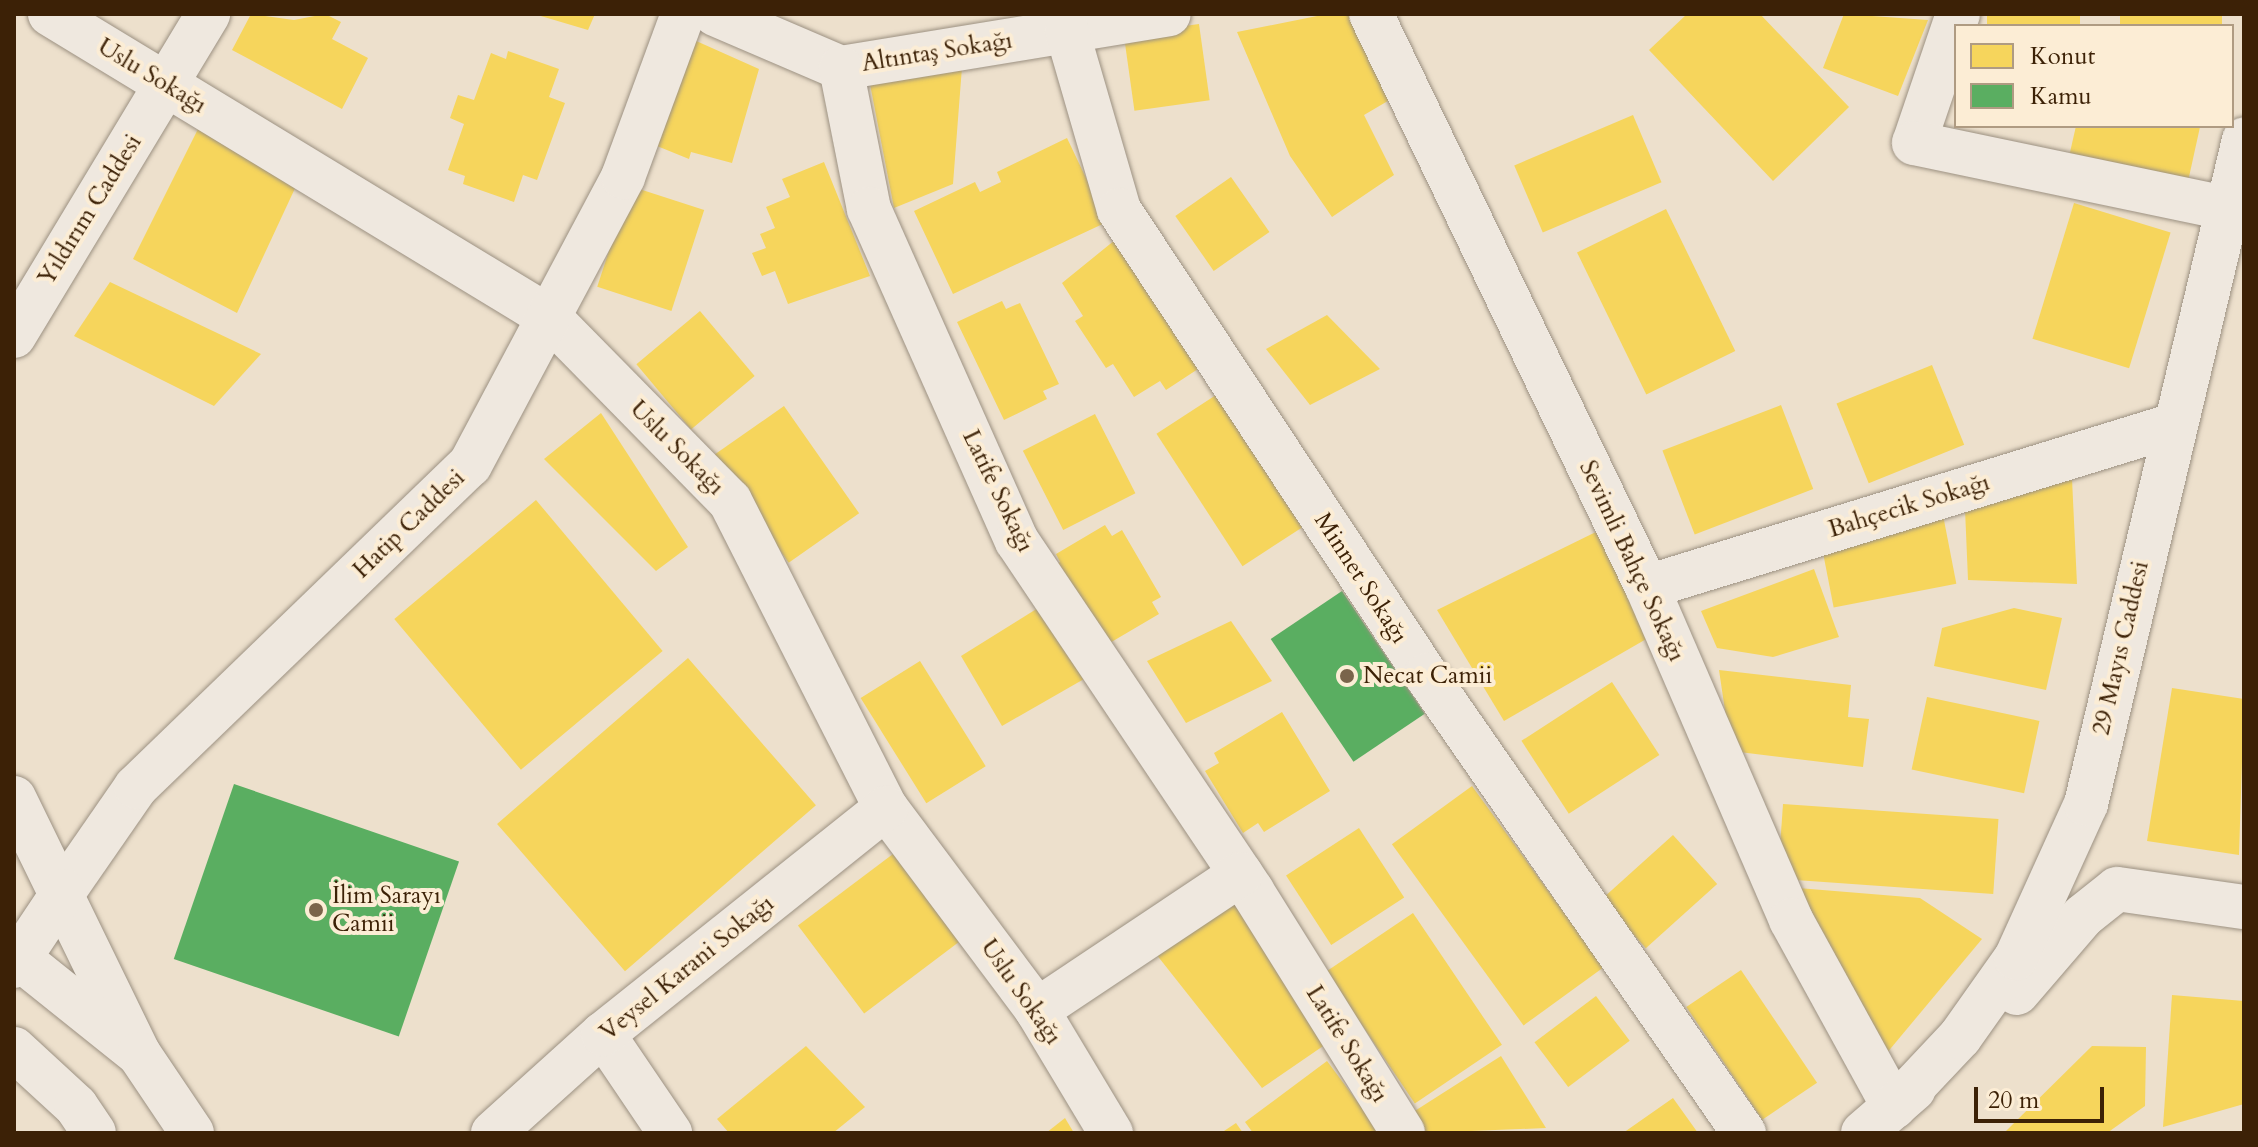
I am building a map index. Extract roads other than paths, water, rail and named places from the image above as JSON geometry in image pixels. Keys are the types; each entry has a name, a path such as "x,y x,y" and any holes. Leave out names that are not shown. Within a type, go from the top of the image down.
{"street":[{"name":"Uslu Sokağı","path":"50,14 549,317 730,501 886,808 1037,1010 1111,1133"},
{"name":"Yıldırım Caddesi","path":"14,336 169,86 208,14"},
{"name":"Hatip Caddesi","path":"15,959 136,787 470,465 623,177 683,14"},
{"name":"Altıntaş Sokağı","path":"715,14 841,68 1169,14"},
{"name":"Sevimli Bahçe Sokağı","path":"1371,14 1647,587 1878,1120"},
{"path":"1954,26 1914,143 2230,209"},
{"name":"Minnet Sokağı","path":"1067,31 1119,210 1426,675 1744,1133"},
{"name":"Latife Sokağı","path":"841,68 869,209 1017,541 1241,874 1403,1133"},
{"name":"29 Mayıs Caddesi","path":"1878,1120 1960,1037 2016,958 2086,804 2171,426 2230,209 2244,140"},
{"name":"Bahçecik Sokağı","path":"1647,587 2171,426"},
{"path":"14,798 64,891 139,1054 192,1133"},
{"path":"2086,804 2087,847 2117,889 2244,907"},
{"name":"Veysel Karani Sokağı","path":"493,1133 603,1034 886,808"},
{"path":"1037,1010 1241,874"},
{"path":"1878,1120 2003,1010 2083,916 2117,889"},
{"path":"15,959 139,1054"},
{"path":"603,1034 670,1133"},
{"path":"14,1049 76,1106 94,1133"}],"place":[{"name":"Necat Camii","path":"1347,676"},
{"name":"İlim Sarayı Camii","path":"316,910"}]}
